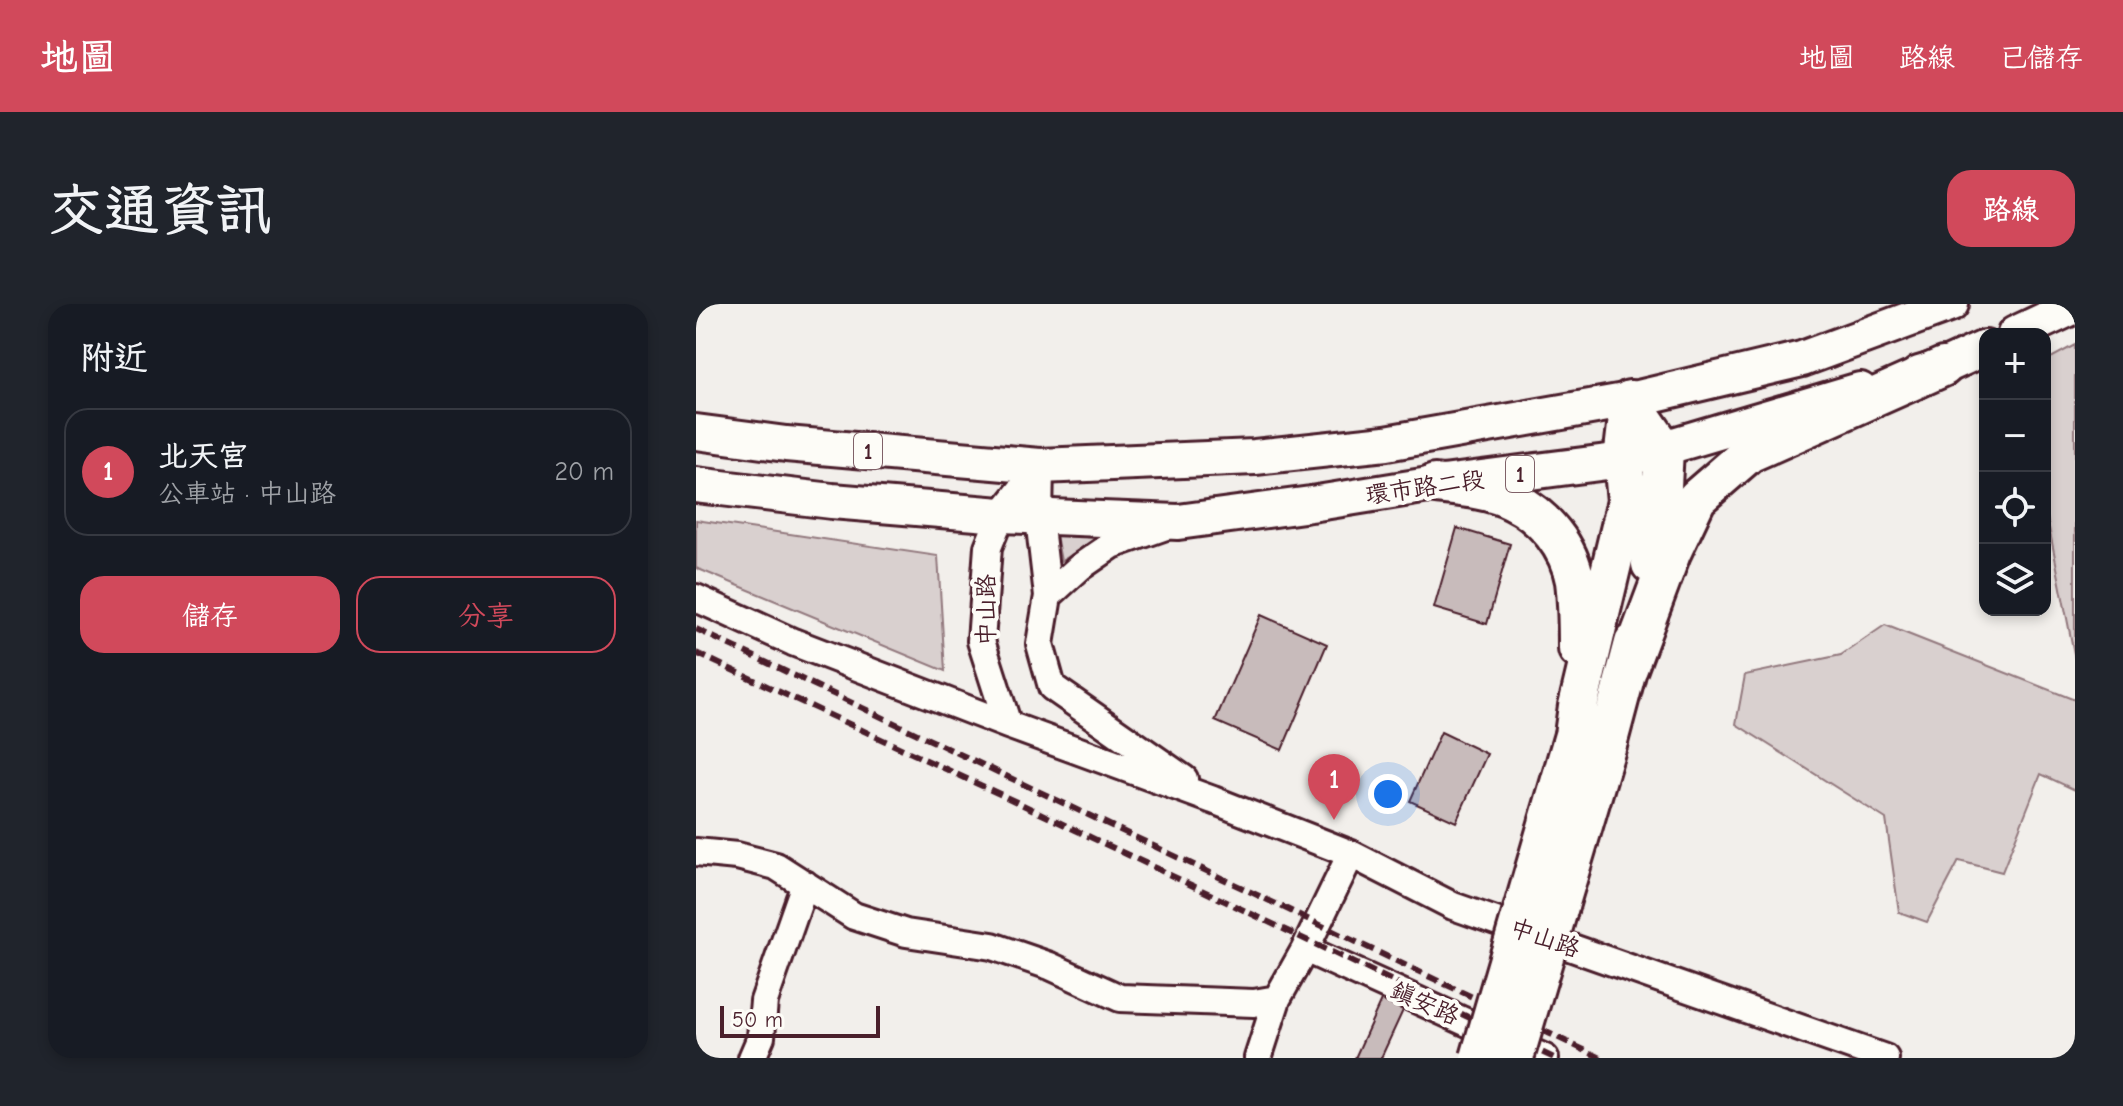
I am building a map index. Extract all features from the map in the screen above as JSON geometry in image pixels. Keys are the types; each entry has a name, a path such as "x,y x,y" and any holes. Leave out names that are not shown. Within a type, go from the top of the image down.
{"highway":[{"path":"1480,1058 1587,728 1628,668 1671,553 1697,498 1749,453 1943,367"},
{"path":"1628,668 1660,523 1664,449 1630,400"},
{"path":"1529,1056 1627,501 1623,460 1630,400"},
{"path":"1435,484 1486,491 1513,500 1544,521 1563,548 1574,578 1587,728"}],"main road":[{"name":"環市路二段","path":"1040,466 1255,457 1386,443 1630,400 1802,359 1951,304"},
{"path":"2028,328 2075,306"},
{"name":"環市路二段","path":"1039,518 1178,522 1623,460 1943,367 1979,351"},
{"name":"1","path":"696,432 786,444 1040,466"},
{"name":"1","path":"696,485 832,501 1039,518"}],"street":[{"name":"中山路","path":"1040,466 1001,515 988,547 981,641 1008,725 1351,854 1453,906 1885,1058"},
{"name":"中山路","path":"1040,466 1039,518 1048,596 1040,644 1052,687 1213,800"},
{"path":"1048,596 1080,567 1112,545 1178,522"},
{"path":"696,598 793,642 1008,725"},
{"path":"696,852 737,856 776,866 854,916 906,933 992,946 1050,966 1120,998 1254,1003 1277,999"},
{"path":"1258,1058 1277,999 1351,854"},
{"path":"752,1058 761,1037 764,1001 805,884"},
{"name":"鎮安路","path":"1305,949 1529,1056"}],"shaded area":[{"path":"2075,345 2075,659 2051,537 2051,358"},
{"path":"696,520 938,556 945,671 696,568"},
{"path":"1056,535 1100,538 1061,561"},
{"path":"1885,625 2075,700 2075,790 2041,774 2002,872 1959,861 1927,922 1899,912 1886,819 1736,724 1745,675 1841,655"}],"building":[{"path":"1457,528 1510,544 1487,624 1434,608"},
{"path":"1261,615 1327,644 1282,750 1215,721"},
{"path":"1441,732 1487,754 1456,822 1410,801"},
{"path":"1383,996 1405,1006 1381,1058 1355,1058"}],"railway":[{"path":"696,629 1601,1058"},
{"path":"696,653 1554,1058"}],"place":[{"name":"北天宮","path":"1334,820"}]}
